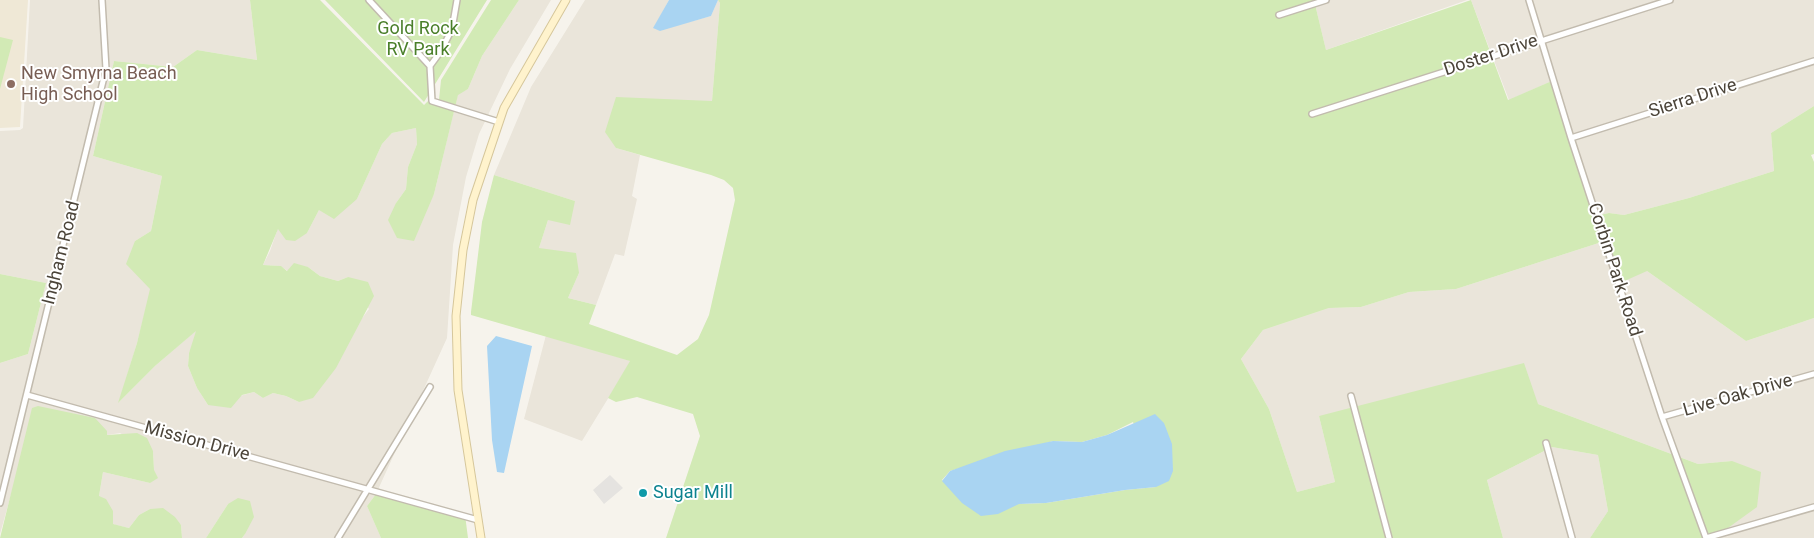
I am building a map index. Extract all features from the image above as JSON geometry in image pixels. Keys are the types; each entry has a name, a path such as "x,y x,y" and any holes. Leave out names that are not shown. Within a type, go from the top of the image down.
{"street":[{"name":"Ingham Road","path":"0,503 106,69 102,0"},
{"path":"369,0 430,66 432,101 499,122"},
{"path":"430,66 442,51 452,29 457,0"},
{"path":"481,538 458,390 456,316 463,250 473,200 504,108 566,0"},
{"path":"1279,15 1326,0"},
{"name":"Corbin Park Road","path":"1529,0 1571,138 1662,417 1706,538"},
{"name":"Doster Drive","path":"1312,114 1670,0"},
{"name":"Sierra Drive","path":"1571,138 1814,61"},
{"name":"Live Oak Drive","path":"1662,417 1814,374"},
{"path":"338,538 430,387"},
{"name":"Mission Drive","path":"27,395 478,520"},
{"path":"1351,396 1389,538"},
{"path":"1546,443 1572,538"},
{"path":"1706,538 1814,507"}],"shaded area":[{"name":"New Smyrna Beach High School","path":"0,0 28,0 20,127 0,128"},
{"path":"30,0 250,0 257,60 197,50 173,67 114,61 93,156 162,176 151,231 135,241 151,289 119,402 155,366 199,328 189,353 188,366 197,388 208,405 254,392 263,398 273,393 299,402 369,309 348,277 338,281 320,276 308,267 288,271 280,266 263,265 278,228 307,233 319,210 357,199 382,144 392,133 416,128 417,144 408,167 406,189 396,203 430,201 434,194 458,94 468,89 482,56 519,0 551,0 510,69 479,134 466,177 453,245 447,338 376,494 367,506 381,538 242,538 245,534 228,504 206,538 182,538 181,525 150,509 139,515 129,528 112,524 99,496 103,472 150,483 154,470 153,451 120,433 107,435 12,491 0,534 0,363 28,354 46,283 0,274 0,131 20,130 23,128"},
{"path":"585,0 669,0 654,28 660,30 711,16 718,0 720,3 712,101 616,148 640,155 632,196 637,199 624,256 615,254 596,305 568,298 579,273 539,248 548,220 575,201 494,175 531,87"},
{"path":"1314,0 1467,0 1326,50"},
{"path":"1471,0 1814,0 1814,106 1771,133 1774,171 1689,198 1624,215 1609,213 1600,215 1554,80 1509,100"},
{"path":"1608,240 1647,271 1746,341 1814,318 1814,538 1714,538 1732,461 1698,464 1538,404 1319,416 1335,482 1297,492 1269,409 1241,359 1263,330 1329,308 1361,307 1409,292 1456,289"},
{"path":"546,335 631,361 582,441 524,419"},
{"path":"1552,447 1598,455 1608,511 1590,538 1503,538 1487,480"},
{"path":"610,475 623,488 604,504 593,490"}],"green space":[{"path":"250,0 320,0 424,105 429,100 439,100 441,80 491,0 519,0 482,56 468,89 458,95 434,194 414,241 397,238 388,220 396,203 406,189 408,167 417,144 416,128 392,133 382,144 357,199 334,219 319,210 307,233 295,241 286,240 278,229 263,265 281,266 287,271 294,263 308,267 320,276 338,281 348,277 368,282 374,296 336,368 313,398 299,402 273,393 263,398 254,392 242,395 231,408 208,405 197,388 188,366 189,353 196,331 155,366 118,403 137,343 150,289 126,264 135,241 151,231 162,176 93,156 114,61 173,67 197,50 257,60"},
{"name":"Gold Rock RV Park","path":"325,0 487,0 424,102"},
{"path":"718,0 1314,0 1326,50 1471,0 1508,100 1554,80 1600,215 1609,213 1624,215 1689,198 1774,171 1771,133 1814,106 1814,154 1811,155 1814,162 1814,318 1746,341 1647,271 1620,283 1608,240 1456,289 1409,292 1361,307 1329,308 1263,330 1241,359 1269,409 1297,492 1335,482 1319,416 1524,363 1538,404 1698,464 1732,461 1761,472 1757,507 1714,538 1590,538 1608,511 1598,455 1552,447 1487,480 1503,538 666,538 700,436 693,414 637,397 616,402 608,398 630,361 471,315 471,312 482,222 494,175 575,201 570,225 548,220 539,248 576,253 579,273 568,298 596,305 589,324 677,355 698,339 709,315 735,200 733,188 724,180 711,175 616,148 605,132 616,97 712,101 720,3","holes":["1133,422 1156,487 1046,503 1019,504 950,488 942,480 950,471 1053,441 1082,442 1107,435"]},
{"path":"0,37 13,40 0,89"},
{"path":"0,274 46,283 28,354 0,363"},
{"path":"38,406 95,418 107,431 107,435 137,433 147,438 153,451 154,470 158,478 150,483 103,472 99,496 106,499 113,511 113,524 129,528 139,515 150,509 163,508 175,517 181,525 182,538 0,538 32,408"},
{"path":"376,494 465,515 468,538 381,538 367,506"},
{"path":"238,498 250,501 254,517 242,538 206,538 228,504"}],"water":[{"path":"669,0 718,0 711,16 660,31 653,28"},
{"path":"496,336 532,346 504,473 497,472 492,440 487,346"},
{"path":"1155,414 1164,423 1172,444 1173,471 1169,481 1156,487 1046,503 1019,504 998,514 981,516 962,503 942,481 950,471 1005,451 1053,441 1082,442 1107,435"}],"place":[{"name":"New Smyrna Beach High School","path":"11,84"},
{"name":"Sugar Mill","path":"643,493"}]}
